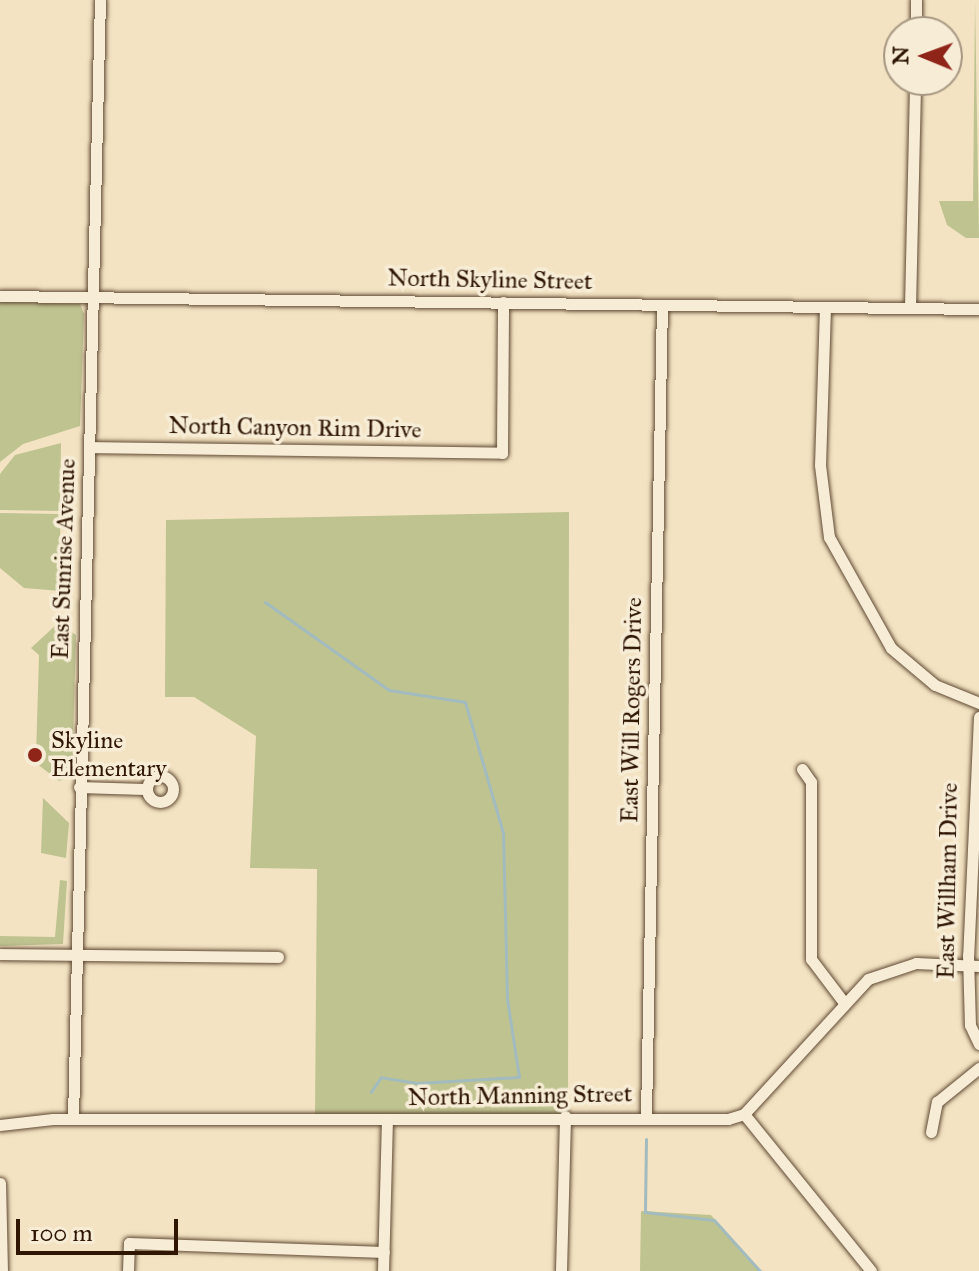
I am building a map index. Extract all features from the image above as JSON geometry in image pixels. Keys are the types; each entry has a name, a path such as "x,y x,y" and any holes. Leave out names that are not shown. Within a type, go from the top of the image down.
{"street":[{"name":"East Sunrise Avenue","path":"73,1119 100,0"},
{"path":"910,307 915,96"},
{"name":"North Skyline Street","path":"0,296 979,309"},
{"name":"North Canyon Rim Drive","path":"89,447 502,453 503,302"},
{"name":"East Will Rogers Drive","path":"646,1115 662,306"},
{"path":"825,307 820,465 829,537 891,648 935,685 979,703"},
{"name":"East Willham Drive","path":"979,717 970,1025 979,1044"},
{"path":"802,769 811,782 811,959 845,1004"},
{"path":"79,787 144,789"},
{"path":"0,954 278,957"},
{"path":"871,1271 744,1114 845,1004 891,968 974,966"},
{"path":"931,1132 937,1102 979,1068"},
{"name":"North Manning Street","path":"0,1125 73,1119 387,1122 744,1114"},
{"path":"561,1271 565,1116"},
{"path":"383,1271 387,1122"},
{"path":"0,1183 2,1271"},
{"path":"128,1271 129,1243 384,1252"}],"green space":[{"path":"975,0 979,238 966,238 947,225 939,201 973,201"},
{"path":"0,302 80,304 84,314 80,426 23,444 0,462"},
{"path":"61,443 60,511 0,510 0,474 15,455"},
{"path":"569,512 568,1116 315,1116 317,869 250,868 256,736 194,697 165,697 166,520"},
{"path":"0,513 60,514 61,591 24,588 0,568"},
{"path":"58,623 76,635 72,776 59,781 27,756 36,756 39,655 31,648"},
{"path":"43,798 69,823 66,858 41,853"},
{"path":"60,880 67,881 63,944 0,946 0,936 55,937"},
{"path":"641,1211 711,1215 760,1271 640,1271"}],"waterway":[{"path":"265,602 389,690 465,702 503,833 507,999 519,1077 417,1083 381,1077 371,1092"},
{"path":"646,1139 645,1212 714,1220 760,1271"}],"place":[{"name":"Skyline Elementary","path":"35,755"}]}
